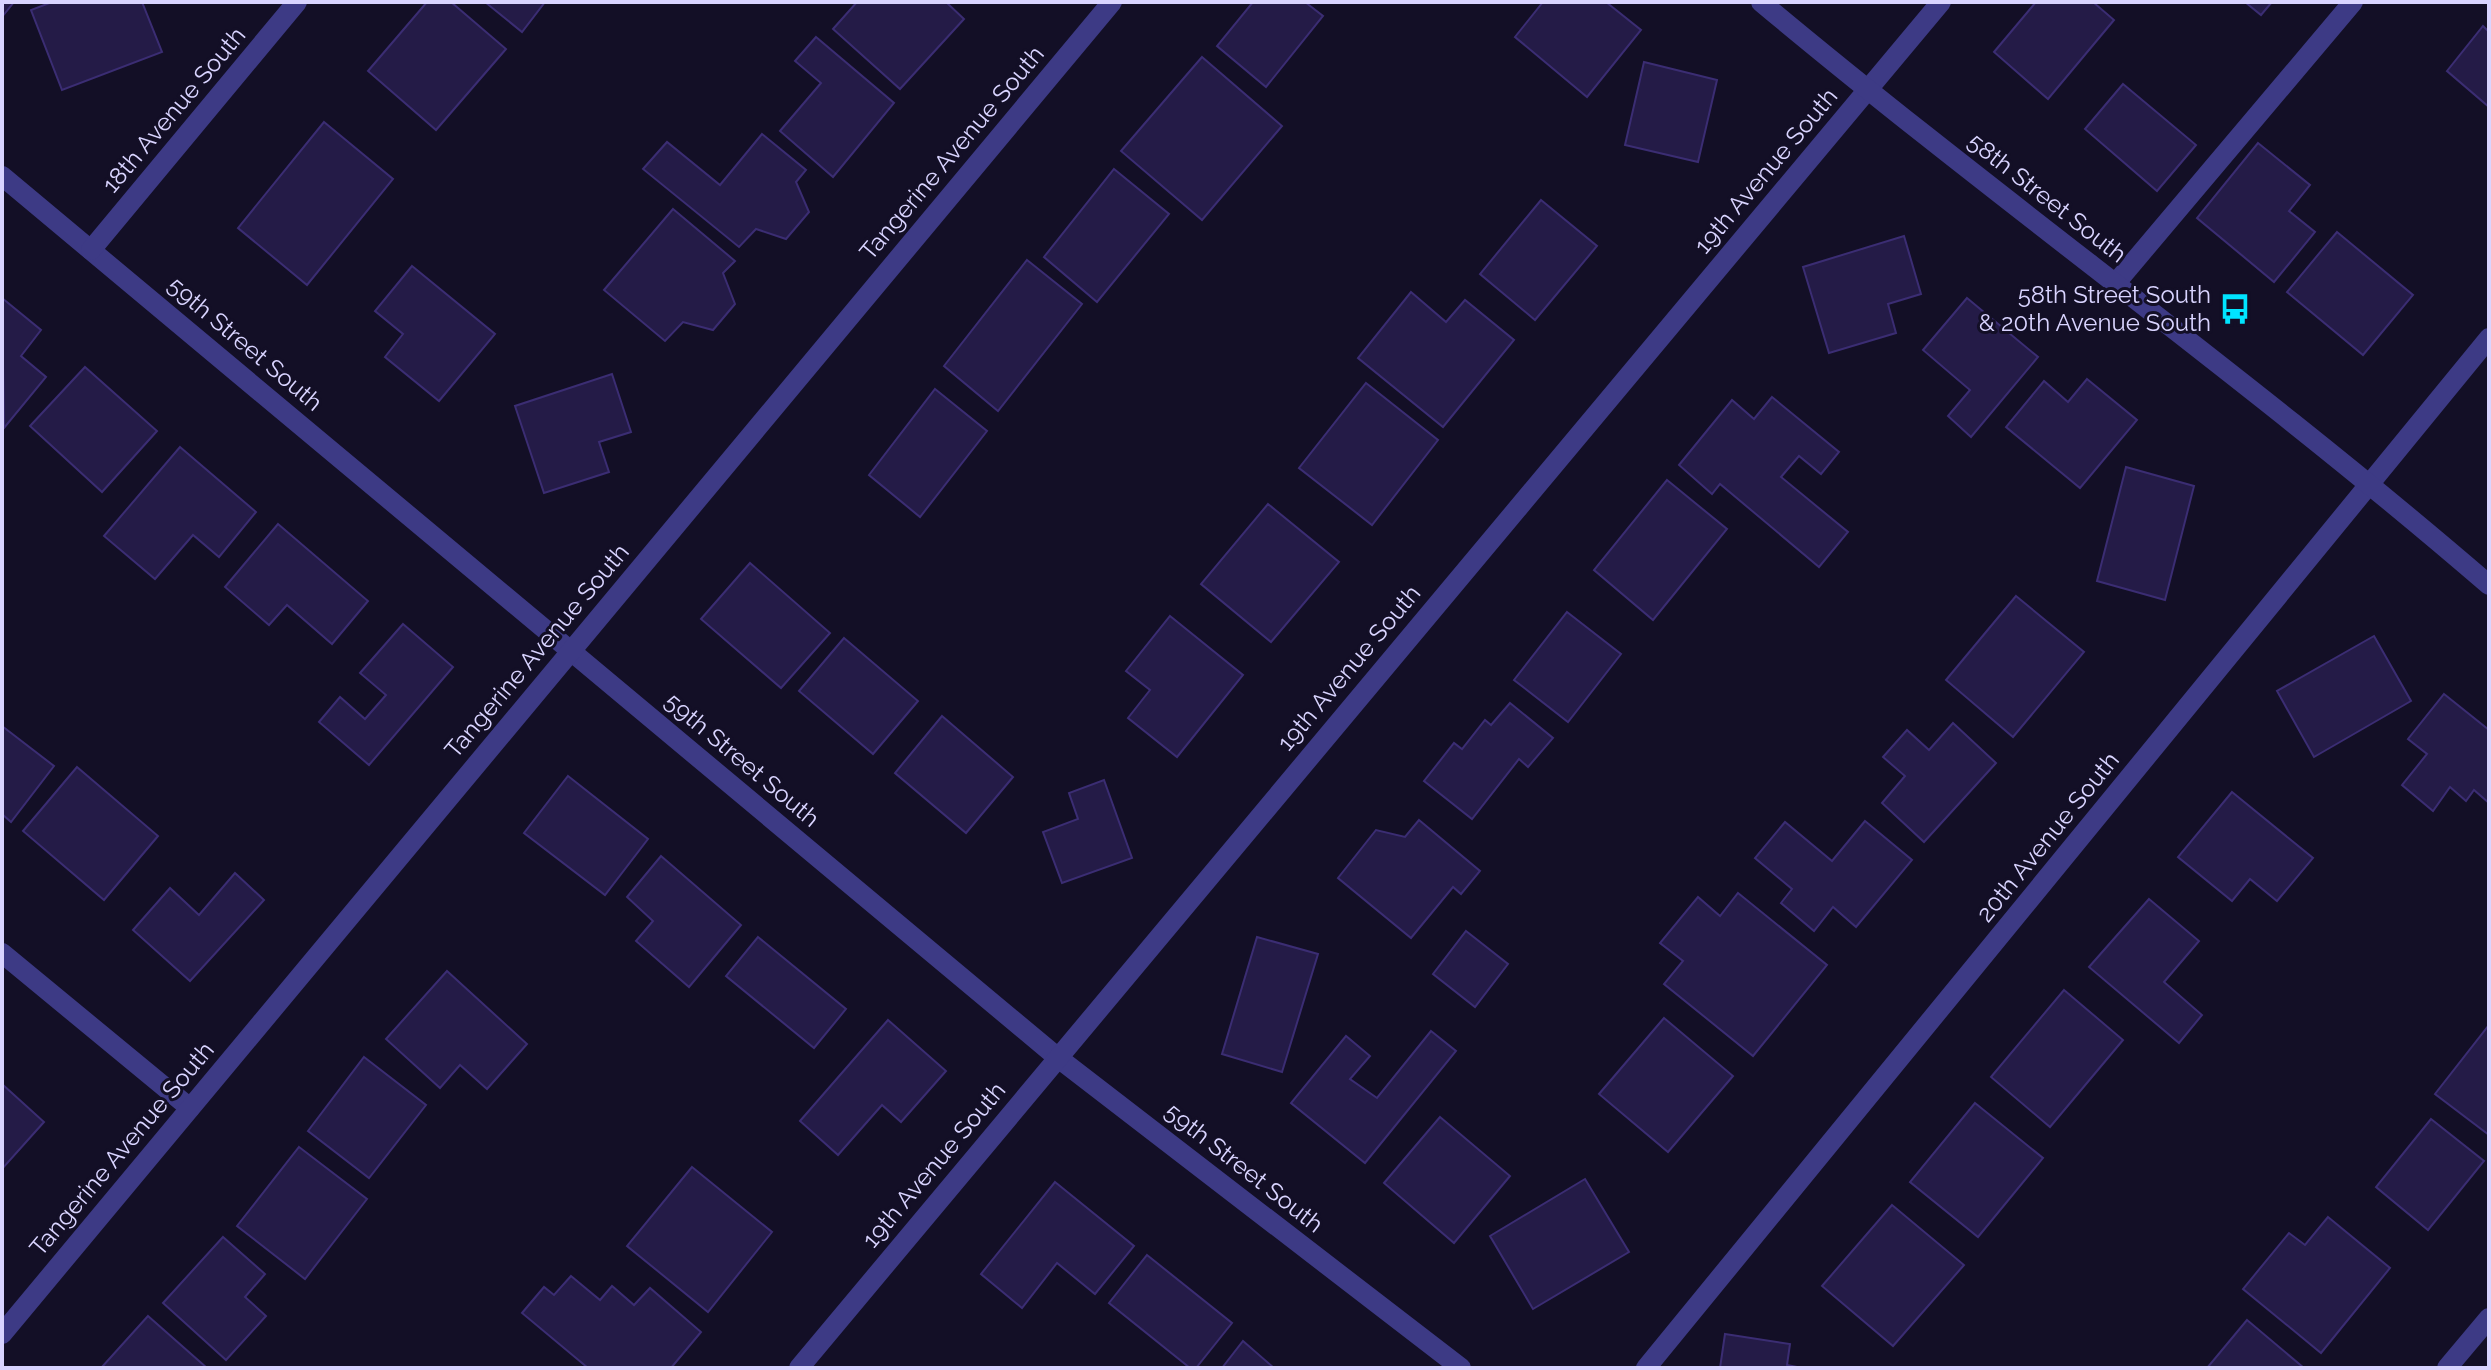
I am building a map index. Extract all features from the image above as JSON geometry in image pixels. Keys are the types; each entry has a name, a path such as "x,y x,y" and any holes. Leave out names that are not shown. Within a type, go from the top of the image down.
{"street":[{"name":"18th Avenue South","path":"91,250 297,2"},
{"name":"Tangerine Avenue South","path":"2,1334 1112,2"},
{"name":"58th Street South","path":"1761,2 1867,91 2372,484 2489,585"},
{"name":"19th Avenue South","path":"799,1368 1941,2"},
{"path":"2115,284 2353,2"},
{"name":"59th Street South","path":"2,176 1057,1057 1461,1368"},
{"name":"20th Avenue South","path":"1646,1368 2489,338"},
{"path":"2,953 190,1108"},
{"path":"2447,1368 2489,1318"}],"building":[{"path":"2,2 14,2 2,17"},
{"path":"52,2 142,2 162,52 62,90 31,10"},
{"path":"427,2 451,2 506,49 436,130 368,71"},
{"path":"485,2 545,2 522,32"},
{"path":"857,2 946,2 964,19 900,89 833,29"},
{"path":"1253,2 1305,2 1323,16 1266,87 1217,46"},
{"path":"1543,2 1606,2 1641,30 1587,97 1515,37"},
{"path":"2036,2 2093,2 2114,20 2048,99 1994,52"},
{"path":"2245,2 2272,2 2261,15"},
{"path":"2483,26 2489,32 2489,107 2447,71"},
{"path":"816,37 894,103 833,177 780,131 821,83 795,61"},
{"path":"1202,57 1282,126 1202,220 1121,151"},
{"path":"1644,62 1717,80 1698,162 1625,145"},
{"path":"2123,84 2196,145 2157,191 2085,129"},
{"path":"324,122 393,179 307,285 238,228"},
{"path":"762,134 806,170 796,182 809,212 786,239 756,229 739,247 643,169 667,142 720,185"},
{"path":"2258,143 2310,185 2289,211 2315,232 2274,282 2197,218"},
{"path":"1114,169 1169,214 1097,302 1044,257"},
{"path":"1541,200 1597,246 1535,320 1480,274"},
{"path":"673,209 735,261 723,273 735,304 713,330 683,322 665,341 604,290"},
{"path":"2337,232 2413,295 2363,355 2287,292"},
{"path":"1904,236 1921,294 1888,304 1896,333 1829,353 1803,267"},
{"path":"1027,260 1082,304 998,411 944,366"},
{"path":"412,266 495,334 439,401 385,357 403,334 375,311"},
{"path":"1411,292 1446,322 1465,300 1514,340 1443,427 1358,358"},
{"path":"2,298 41,330 21,356 46,377 4,428"},
{"path":"1967,298 2038,357 1971,437 1948,416 1970,390 1923,350"},
{"path":"85,367 157,431 102,492 30,426"},
{"path":"612,374 631,432 599,442 609,472 544,493 515,406"},
{"path":"2087,379 2137,420 2080,488 2006,427 2044,381 2068,402"},
{"path":"1366,383 1438,440 1372,525 1299,468"},
{"path":"935,389 987,431 920,517 869,475"},
{"path":"1772,397 1839,452 1821,474 1799,456 1781,477 1848,532 1819,567 1720,484 1712,494 1679,465 1732,400 1754,419"},
{"path":"180,447 256,512 219,557 193,535 155,579 104,536"},
{"path":"2126,467 2194,486 2165,600 2097,581"},
{"path":"1667,480 1727,529 1653,620 1594,570"},
{"path":"1268,504 1339,562 1271,642 1201,584"},
{"path":"278,524 368,601 332,644 287,605 269,625 225,587"},
{"path":"750,563 830,633 781,688 701,619"},
{"path":"2016,596 2084,652 2013,737 1946,680"},
{"path":"1567,612 1621,654 1568,722 1514,680"},
{"path":"1170,616 1243,675 1177,757 1128,718 1150,690 1126,671"},
{"path":"403,624 453,667 369,765 319,722 340,697 365,719 386,695 360,673"},
{"path":"2374,636 2411,701 2314,757 2277,691"},
{"path":"844,638 918,701 873,754 799,691"},
{"path":"2444,694 2489,730 2489,803 2474,790 2466,801 2450,787 2433,811 2402,785 2427,754 2408,739"},
{"path":"1510,703 1553,738 1528,767 1519,759 1472,819 1424,781 1454,743 1462,749 1485,720 1491,725"},
{"path":"942,716 1013,777 966,833 895,773"},
{"path":"1953,723 1996,763 1924,842 1882,803 1905,776 1883,757 1907,730 1929,750"},
{"path":"2,726 54,766 11,822 2,814"},
{"path":"77,767 158,836 104,900 23,831"},
{"path":"568,776 648,839 605,895 524,833"},
{"path":"1104,780 1132,858 1062,883 1043,832 1078,819 1069,793"},
{"path":"2232,792 2313,858 2277,901 2250,879 2232,901 2178,857"},
{"path":"1419,820 1480,871 1461,894 1453,887 1411,938 1338,878 1376,830 1405,837"},
{"path":"1865,821 1912,860 1856,927 1833,907 1814,931 1781,903 1792,889 1755,858 1785,822 1832,861"},
{"path":"661,856 741,925 689,987 636,941 653,921 627,897"},
{"path":"235,873 264,900 190,981 133,930 170,888 199,915"},
{"path":"1738,893 1827,965 1753,1056 1664,984 1683,961 1660,943 1698,897 1720,916"},
{"path":"2149,899 2199,941 2164,982 2202,1015 2179,1043 2089,967"},
{"path":"1466,931 1508,964 1475,1007 1433,974"},
{"path":"758,937 846,1009 814,1048 726,976"},
{"path":"1257,937 1318,954 1282,1072 1222,1054"},
{"path":"447,971 527,1044 487,1089 460,1065 440,1088 386,1039"},
{"path":"2064,990 2123,1040 2050,1127 1991,1077"},
{"path":"1664,1018 1733,1076 1668,1152 1599,1094"},
{"path":"888,1020 946,1071 901,1122 882,1105 838,1155 800,1121"},
{"path":"2489,1025 2489,1135 2435,1094"},
{"path":"1431,1031 1456,1051 1365,1163 1291,1103 1346,1036 1370,1056 1350,1079 1377,1098"},
{"path":"364,1057 426,1105 369,1178 308,1131"},
{"path":"2,1084 44,1122 2,1169"},
{"path":"1975,1103 2043,1158 1978,1237 1910,1182"},
{"path":"1440,1117 1510,1176 1454,1243 1384,1183"},
{"path":"2431,1119 2484,1161 2428,1230 2376,1187"},
{"path":"299,1147 367,1199 305,1279 237,1226"},
{"path":"692,1167 772,1232 708,1312 627,1246"},
{"path":"1585,1179 1629,1252 1533,1309 1490,1236"},
{"path":"1055,1182 1134,1246 1095,1294 1057,1263 1022,1308 981,1274"},
{"path":"1892,1205 1964,1265 1893,1346 1822,1286"},
{"path":"2328,1217 2390,1268 2321,1353 2243,1289 2289,1233 2305,1245"},
{"path":"223,1237 265,1274 245,1297 266,1316 226,1360 163,1303"},
{"path":"1147,1255 1232,1323 1196,1368 1190,1368 1109,1303"},
{"path":"571,1276 600,1300 612,1286 634,1305 650,1288 701,1332 671,1368 588,1368 522,1313 544,1287 554,1295"},
{"path":"148,1316 207,1368 101,1368"},
{"path":"2247,1320 2304,1368 2207,1368"},
{"path":"1725,1334 1790,1344 1787,1365 1802,1368 1720,1368"},
{"path":"1243,1341 1274,1368 1222,1368"}],"place":[{"name":"58th Street South & 20th Avenue South","path":"2235,309"}]}
